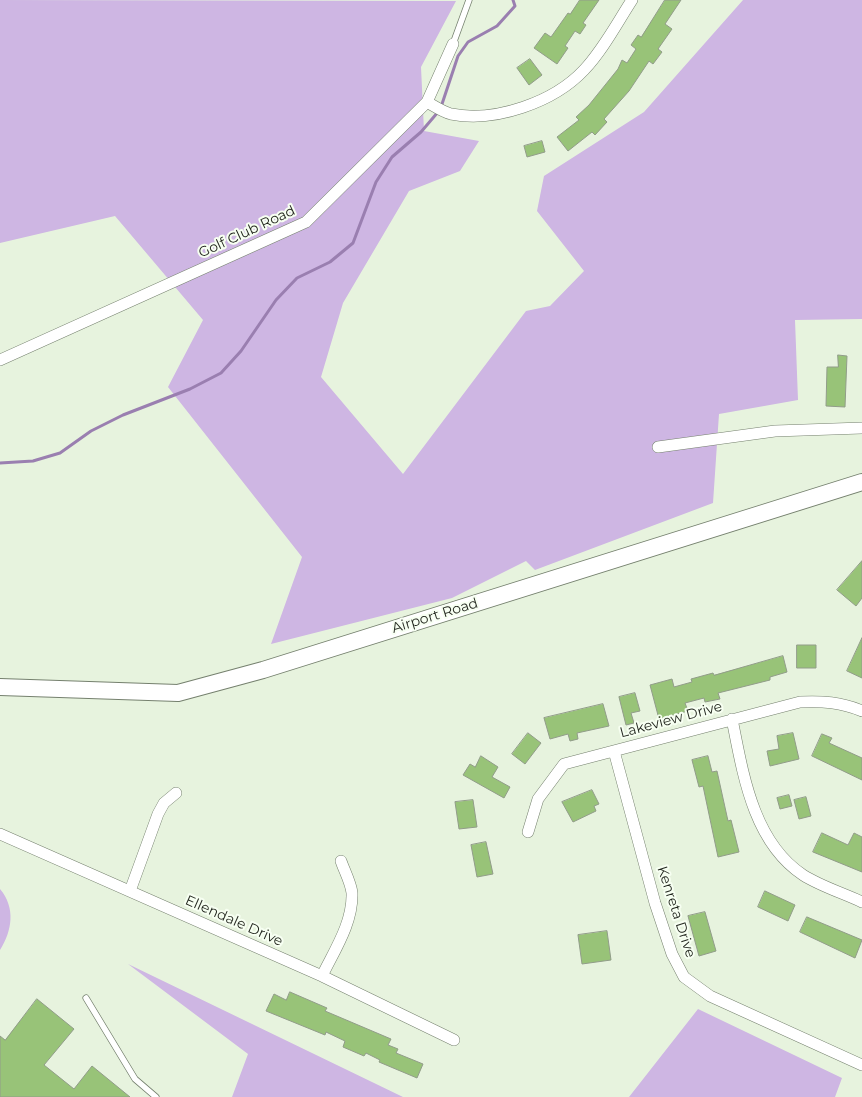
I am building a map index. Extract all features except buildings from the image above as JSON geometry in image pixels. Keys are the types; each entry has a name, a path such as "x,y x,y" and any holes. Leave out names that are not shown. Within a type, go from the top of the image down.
{"main road":[{"name":"Airport Road","path":"0,687 178,693 263,670 862,482"}],"street":[{"path":"431,105 451,114 491,115 508,112 556,92 585,69 632,0"},
{"name":"Golf Club Road","path":"0,360 306,222 431,105 453,44"},
{"path":"658,447 776,431 862,428"},
{"name":"Lakeview Drive","path":"528,832 538,799 564,764 800,702 826,701 851,706 862,711"},
{"path":"732,719 740,762 760,824 779,856 804,876 862,902"},
{"name":"Kenreta Drive","path":"614,751 655,903 672,954 684,977 710,996 862,1065"},
{"path":"130,891 158,814 164,804 176,793"},
{"name":"Ellendale Drive","path":"0,834 322,976 454,1040"},
{"path":"322,976 347,924 351,909 352,892 341,860"}],"lane":[{"name":"Golf Club Road","path":"453,44 469,0"},
{"path":"86,998 135,1078 156,1097"}],"shaded area":[{"path":"0,0 456,1 421,67 424,131 479,141 460,171 409,191 343,303 321,377 403,474 526,311 550,306 584,271 537,211 544,176 644,112 743,0 862,0 862,319 795,320 798,400 719,414 713,503 535,570 526,561 452,598 271,644 302,557 168,387 203,320 115,216 0,243"},
{"path":"0,889 8,904 10,919 7,935 0,950"},
{"path":"128,964 403,1097 232,1097 248,1054"},
{"path":"698,1009 842,1078 835,1097 629,1097"}],"waterway":[{"path":"441,107 458,56 468,42 497,26 515,6 513,0"},
{"path":"0,463 33,461 60,453 91,431 123,415 190,389 221,373 241,351 276,300 297,278 330,262 353,243 376,182 392,157 421,132 438,112"}]}
